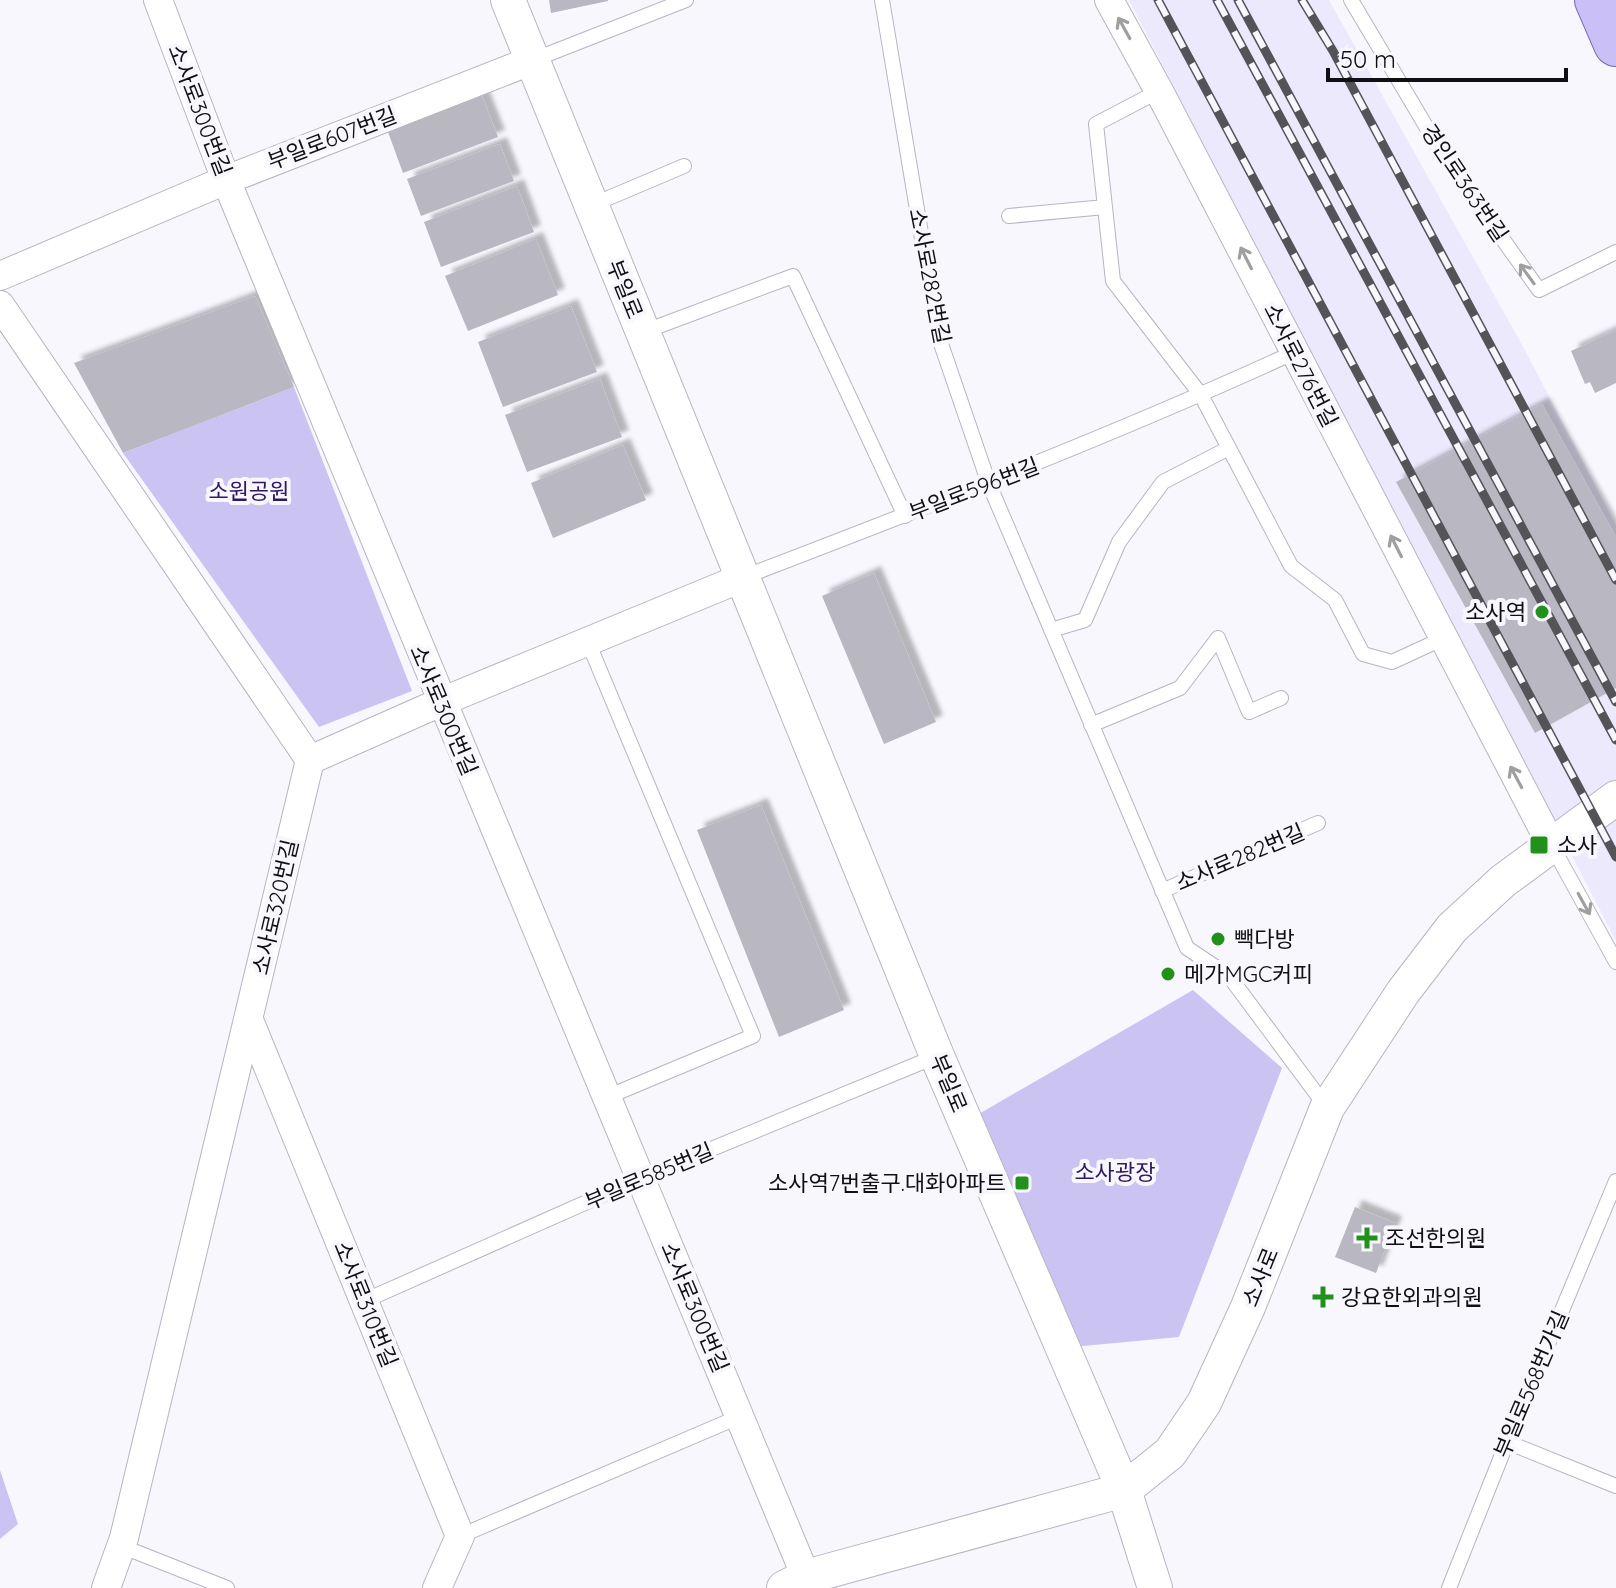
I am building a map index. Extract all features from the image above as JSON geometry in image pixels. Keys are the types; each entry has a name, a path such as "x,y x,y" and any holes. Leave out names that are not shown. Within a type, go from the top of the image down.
{"main road":[{"path":"1597,0 1616,44"}],"street":[{"name":"소사로300번길","path":"158,0 226,180 741,1416 795,1582"},
{"name":"부일로","path":"508,0 937,1056 1124,1490 1155,1588"},
{"name":"소사로276번길","path":"1109,0 1552,846"},
{"name":"부일로607번길","path":"0,276 226,180 533,60"},
{"path":"0,305 310,760 441,702 744,577"},
{"name":"소사로320번길","path":"106,1588 121,1546 310,760"},
{"name":"소사로","path":"795,1582 1124,1490 1170,1453 1204,1403 1248,1307 1327,1108 1403,992 1452,928 1503,881 1616,798"},
{"name":"소사로310번길","path":"249,1020 460,1536"},
{"path":"437,1588 460,1536"}],"lane":[{"path":"533,60 686,0"},
{"name":"소사로282번길","path":"882,0 938,335 989,484 1187,948 1229,976 1327,1108"},
{"name":"경인로363번길","path":"1351,0 1446,160 1539,290 1616,252"},
{"path":"1159,91 1096,124 1113,281 1201,395 1291,566 1335,600 1363,654 1392,662 1444,638"},
{"path":"591,205 684,166"},
{"path":"1009,216 1105,207"},
{"path":"643,332 793,276 905,516"},
{"name":"부일로596번길","path":"744,577 989,484 1295,352"},
{"path":"1051,630 1085,620 1119,542 1163,482 1229,448"},
{"path":"1091,725 1180,688 1218,638 1249,712 1281,698"},
{"path":"588,642 753,1036 607,1097"},
{"name":"소사로282번길","path":"1162,891 1318,823"},
{"path":"1552,846 1616,962"},
{"name":"부일로585번길","path":"364,1301 641,1178 937,1056"},
{"name":"부일로568번가길","path":"1449,1588 1616,1181"},
{"path":"460,1536 741,1416"},
{"path":"1507,1442 1616,1486"},
{"path":"121,1546 227,1588"}],"shaded area":[{"path":"1129,0 1329,0 1526,352 1616,526 1616,941"}],"green space":[{"name":"소원공원","path":"294,387 412,691 319,727 123,453"},
{"name":"소사광장","path":"1193,990 1282,1068 1179,1337 1062,1348 965,1122"},
{"path":"0,1470 18,1524 0,1539"}],"building":[{"path":"549,0 608,0 608,1 551,13"},
{"path":"482,96 498,137 403,173 388,132"},
{"path":"500,144 514,181 421,216 407,179"},
{"path":"517,186 534,232 441,267 424,222"},
{"path":"536,239 558,295 468,331 445,276"},
{"path":"255,296 294,387 123,453 74,363"},
{"path":"571,306 597,372 503,407 478,342"},
{"path":"1616,330 1616,383 1595,393 1590,382 1585,384 1571,351"},
{"path":"600,379 622,437 527,472 505,415"},
{"name":"소사역","path":"1542,404 1616,537 1616,688 1535,733 1396,482"},
{"path":"623,445 646,500 553,538 531,483"},
{"path":"874,573 936,722 884,744 822,596"},
{"path":"761,805 844,1010 779,1037 697,830"},
{"path":"1355,1207 1395,1223 1376,1273 1335,1257"}],"railway":[{"path":"1158,0 1616,857"},
{"path":"1217,0 1616,740"},
{"path":"1238,0 1616,702"},
{"path":"1302,0 1333,51 1616,580"}],"place":[{"name":"소사역","path":"1542,612"},
{"name":"소사","path":"1539,845"},
{"name":"빽다방","path":"1218,939"},
{"name":"메가MGC커피","path":"1168,974"},
{"name":"소사역7번출구.대화아파트","path":"1022,1183"},
{"name":"조선한의원","path":"1367,1238"},
{"name":"강요한외과의원","path":"1323,1297"}]}
